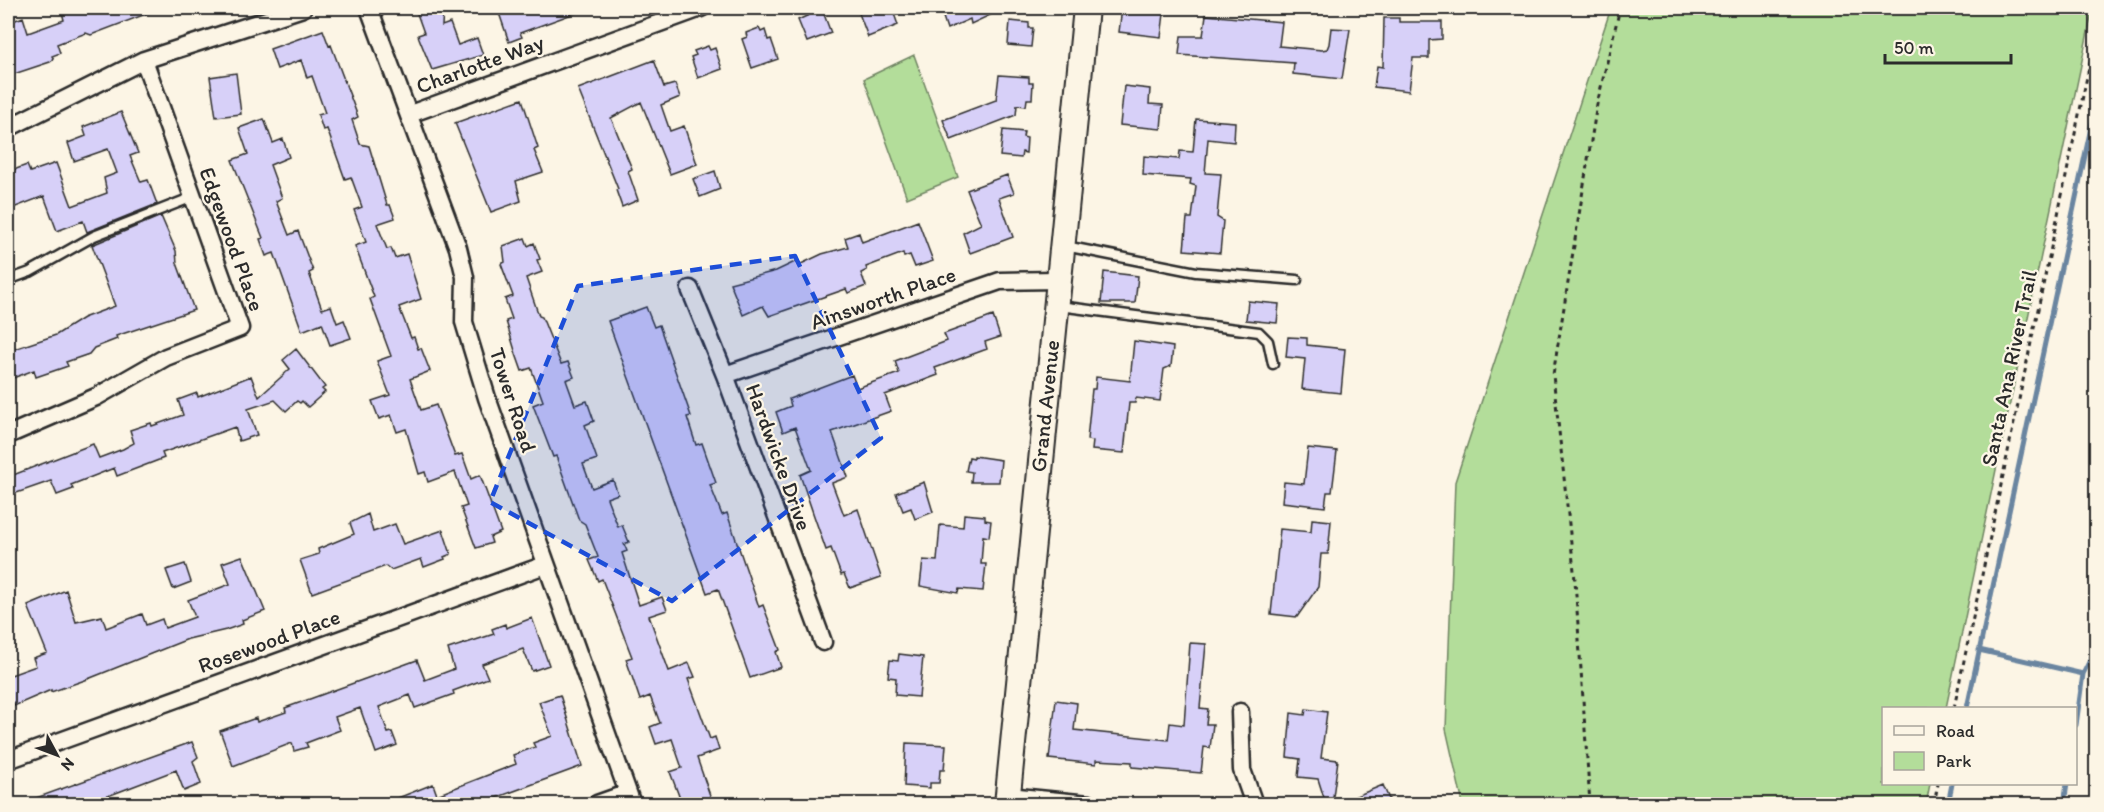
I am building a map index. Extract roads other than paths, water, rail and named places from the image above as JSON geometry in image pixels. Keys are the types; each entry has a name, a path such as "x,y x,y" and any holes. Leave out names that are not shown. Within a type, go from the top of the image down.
{"street":[{"path":"8,128 144,60 303,8"},
{"name":"Tower Road","path":"369,8 458,248 465,277 464,322 546,565 630,799"},
{"name":"Charlotte Way","path":"410,114 701,8"},
{"name":"Grand Avenue","path":"1008,800 1057,280 1086,8"},
{"name":"Edgewood Place","path":"8,435 96,396 166,357 240,328 144,60"},
{"name":"Ainsworth Place","path":"725,375 1000,281 1057,280"},
{"name":"Hardwicke Drive","path":"690,289 725,375 823,642"},
{"name":"Rosewood Place","path":"8,760 546,565"},
{"path":"1240,712 1242,770 1254,804"},
{"path":"597,804 630,799"},
{"path":"1008,800 1089,804"}],"lane":[{"path":"8,280 30,272 94,236 193,197"},
{"path":"1062,245 1196,272 1297,280"},
{"path":"1056,306 1259,332 1268,341 1273,364"}],"waterway":[{"path":"1967,707 2096,104"},
{"path":"2083,674 2096,648"},
{"path":"1979,650 2083,674 2077,718"},
{"path":"1948,804 1952,785"},
{"path":"2064,804 2067,785"}]}
